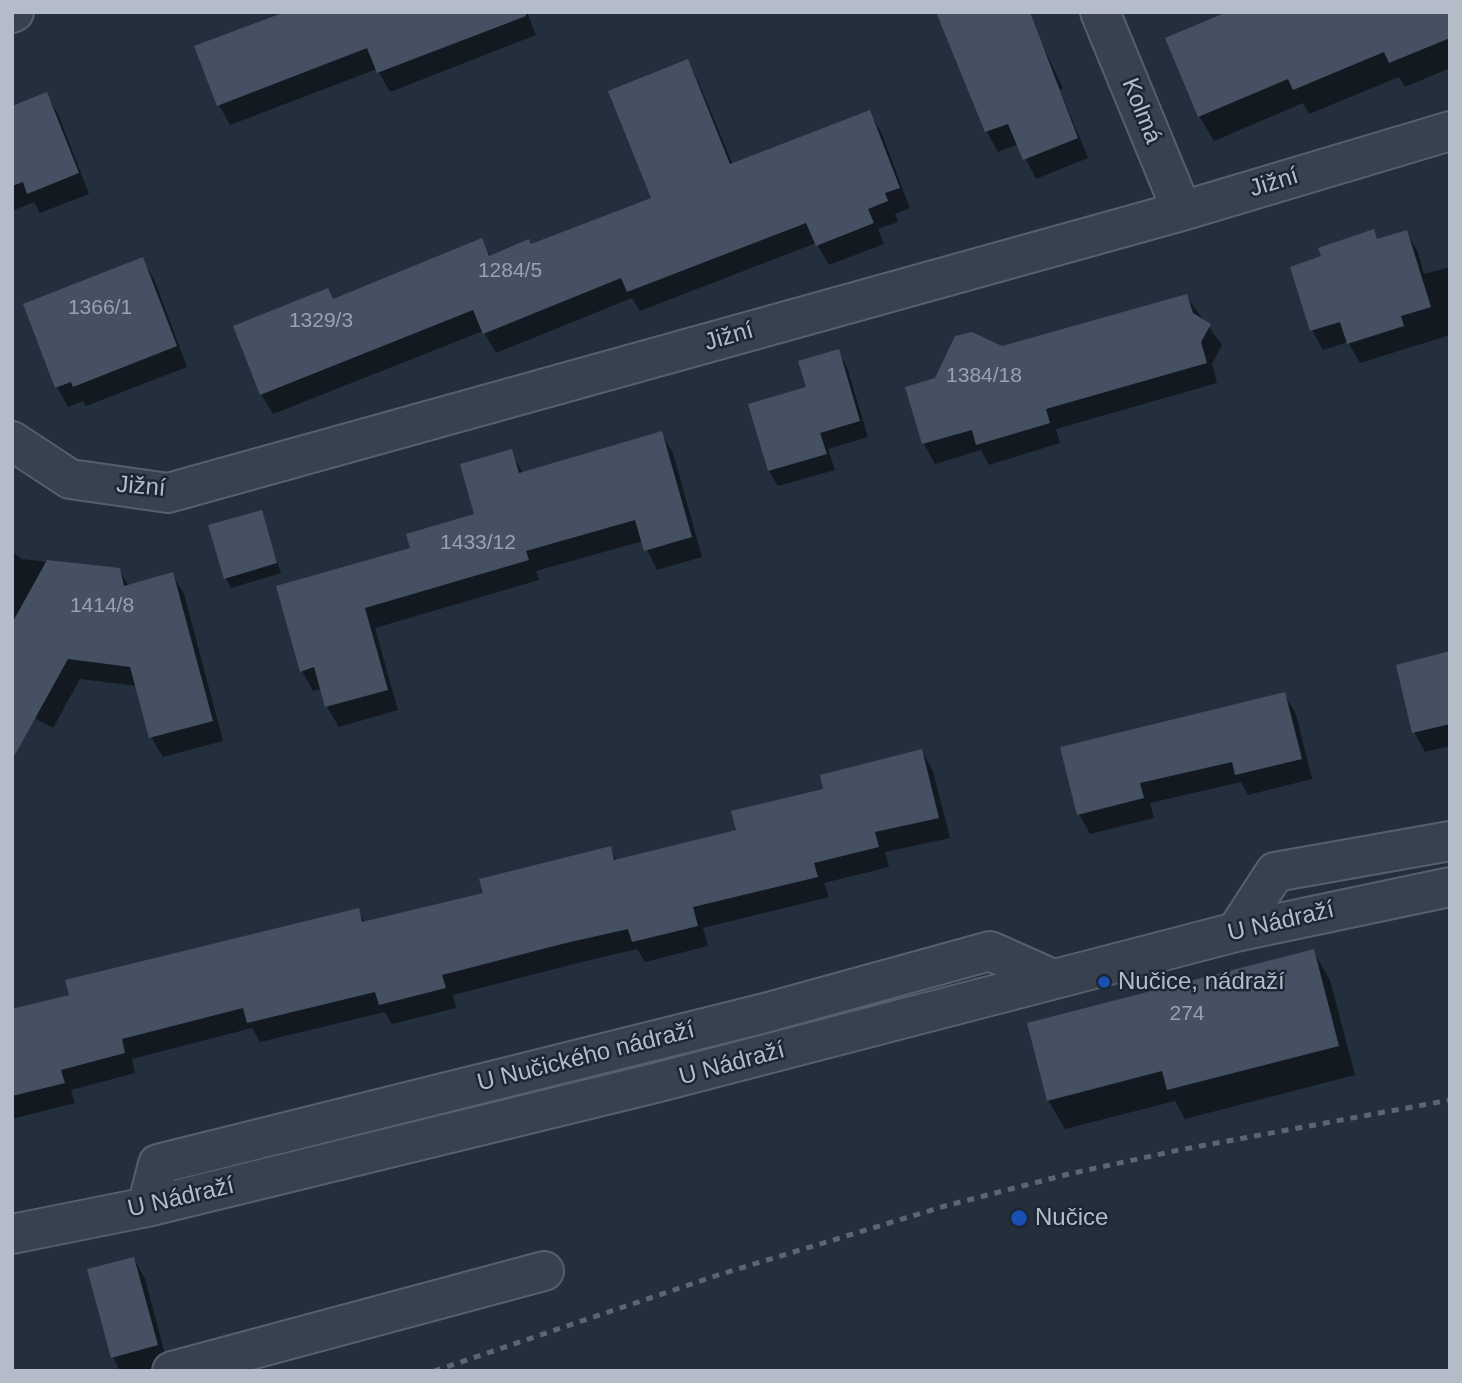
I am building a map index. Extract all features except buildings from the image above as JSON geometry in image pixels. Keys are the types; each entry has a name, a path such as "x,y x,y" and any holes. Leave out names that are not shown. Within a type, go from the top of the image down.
{"street":[{"name":"Kolmá","path":"1100,12 1182,211"},
{"name":"Jižní","path":"12,441 70,479 168,493 1182,211 1450,131"},
{"path":"1236,932 1275,872 1450,841"},
{"name":"U Nádraží","path":"12,1234 147,1207 659,1083 1236,932 1450,887"},
{"path":"172,1371 544,1271"}],"railway":[{"path":"434,1371 718,1275 945,1206 1069,1174 1179,1150 1450,1100"}],"place":[{"name":"Nučice, nádraží","path":"1104,982"},
{"name":"Nučice","path":"1019,1218"}]}
